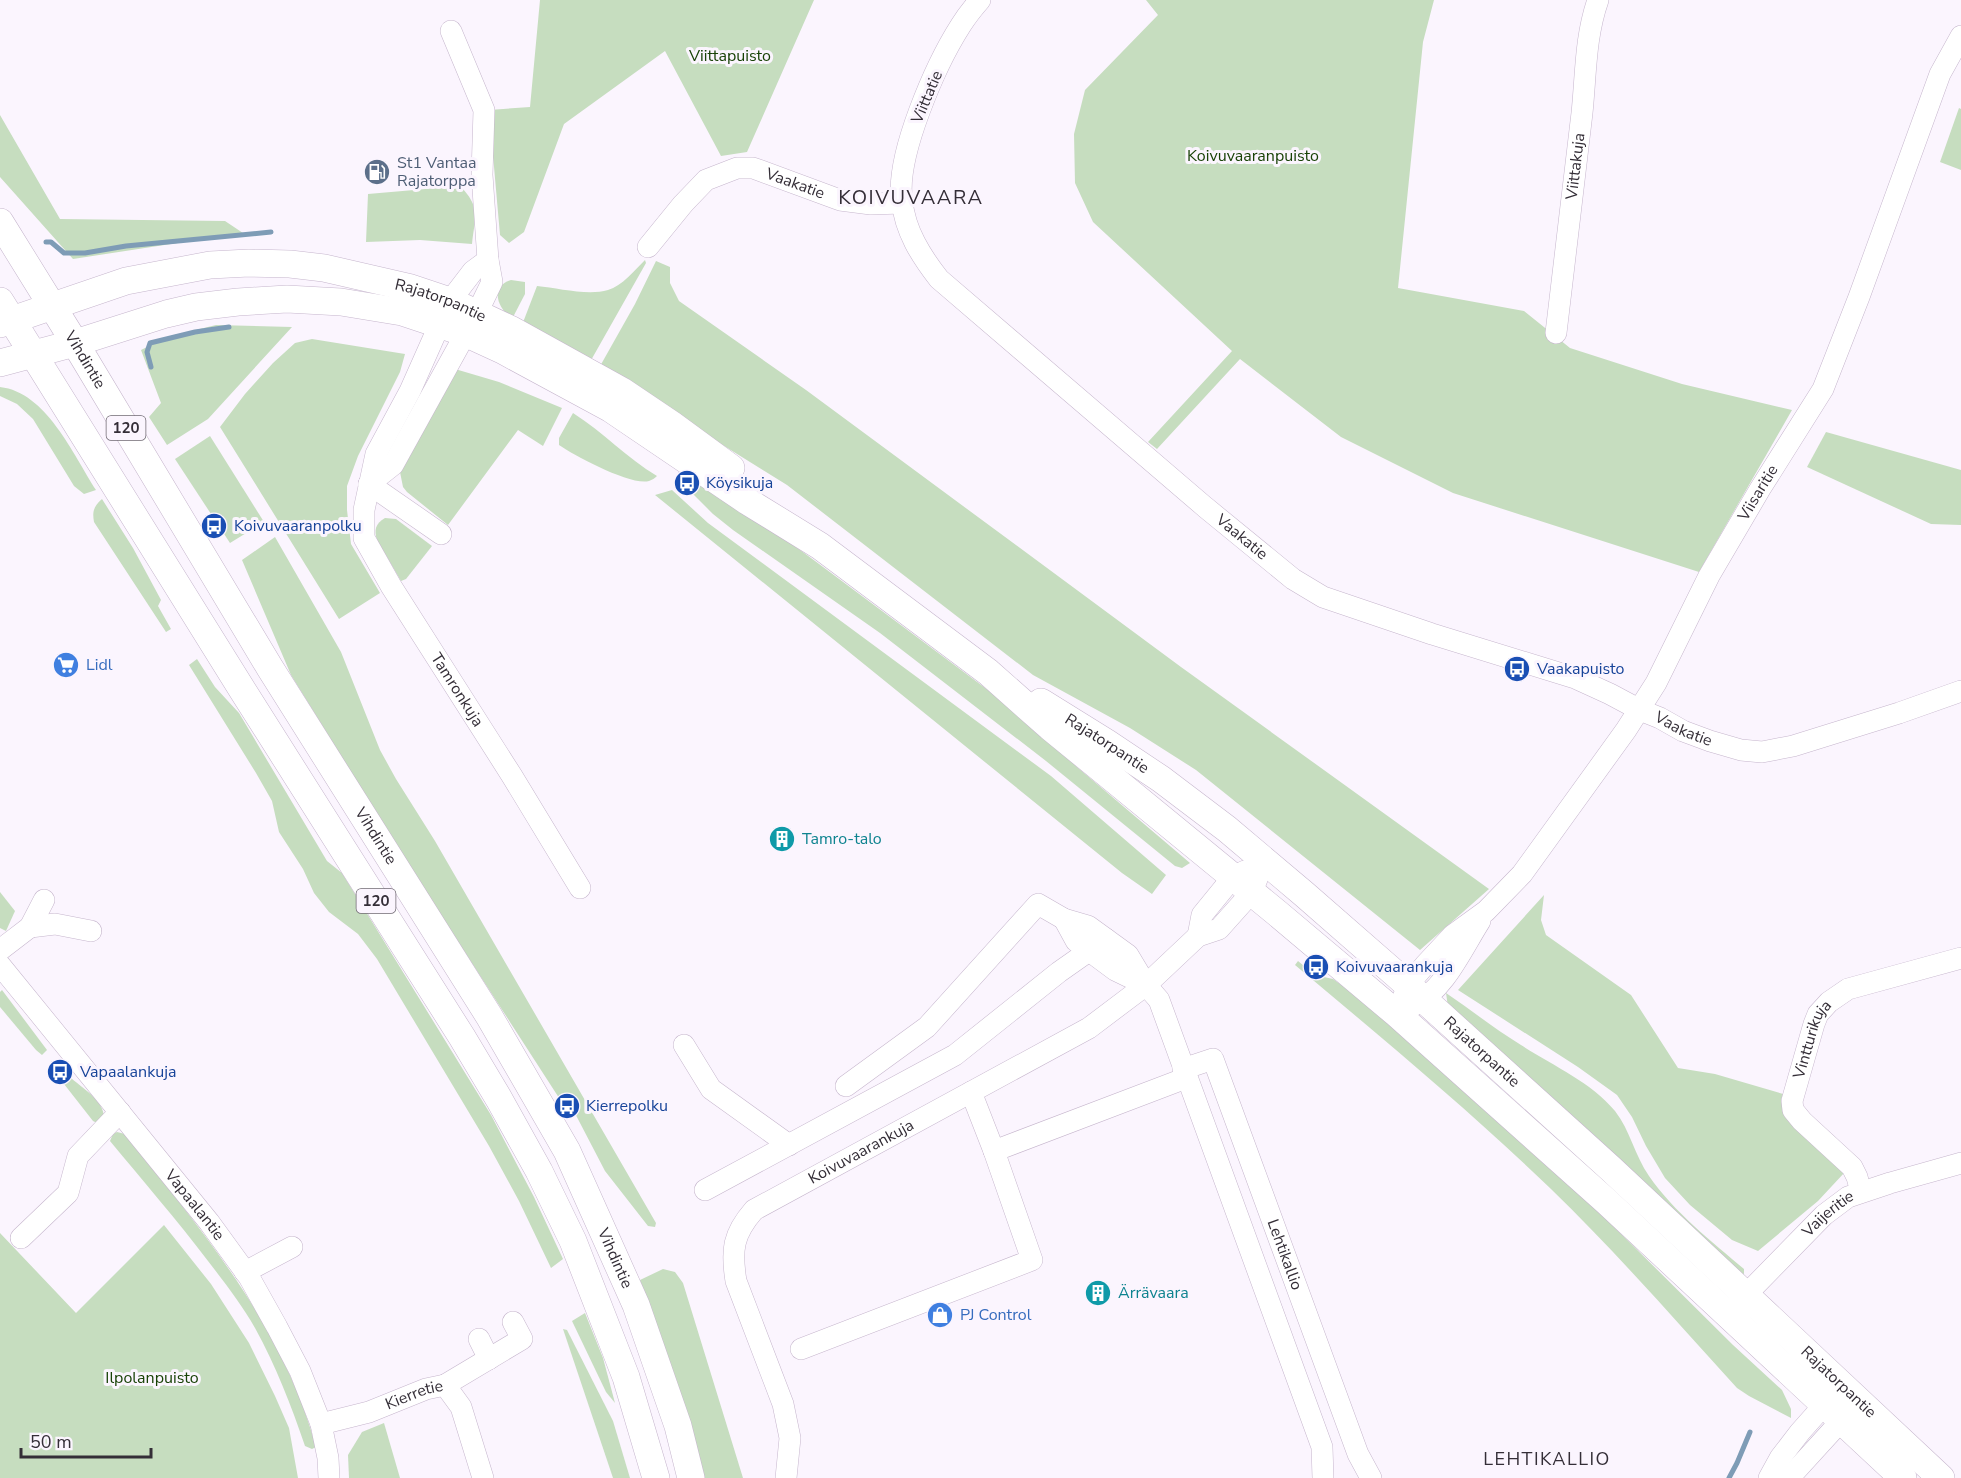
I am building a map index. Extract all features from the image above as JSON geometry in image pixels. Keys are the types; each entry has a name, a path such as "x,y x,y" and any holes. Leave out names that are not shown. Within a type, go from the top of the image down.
{"main road":[{"name":"Vihdintie","path":"0,222 270,668 489,1016 567,1151 636,1305 678,1426 691,1478"},
{"name":"Rajatorpantie","path":"4,315 51,306 126,281 210,265 290,264 324,268 411,288 445,313 471,323 512,330 622,392 671,424 761,491 820,546 988,672 1050,727 1397,1014 1606,1201 1852,1394 1941,1478"},
{"name":"Rajatorpantie","path":"0,363 75,343 166,314 196,307 238,302 287,299 341,302 402,312 445,313"},
{"name":"Vihdintie","path":"4,315 32,355 499,1099 539,1171 573,1241 626,1377 656,1478"},
{"name":"Rajatorpantie","path":"988,672 1061,714 1152,773 1227,829 1416,992 1611,1168 1832,1413 1903,1478"}],"street":[{"name":"Viittatie","path":"902,203 901,181 906,152 919,113 960,26 980,0"},
{"name":"Viittakuja","path":"1556,333 1586,54 1598,0"},
{"path":"441,534 369,484 393,465 492,282 488,260 482,175 484,110 451,31"},
{"name":"Viisaritie","path":"1397,1014 1416,992 1443,982 1486,910 1522,874 1640,710 1666,664 1713,569 1823,389 1859,297 1943,65 1961,36"},
{"name":"Vaakatie","path":"648,247 706,180 737,168 753,168 840,200 872,204 902,203 916,246 939,279 1205,507 1293,579 1323,597 1372,615 1575,678 1710,741 1741,750 1762,752 1813,740 1961,691"},
{"path":"445,313 469,276 488,260"},
{"name":"Tamronkuja","path":"445,313 410,391 376,454 364,510 364,538 397,595 580,888"},
{"name":"Koivuvaarankuja","path":"786,1478 790,1438 783,1404 736,1281 732,1262 742,1224 754,1210 1089,1028 1146,985 1198,936 1202,915 1243,885 1264,861"},
{"path":"0,951 30,927 44,900"},
{"path":"846,1086 927,1027 1038,904 1064,919 1076,940 1098,945 1114,970 1146,985 1159,1000 1322,1447 1323,1478"},
{"path":"30,927 54,924 91,932"},
{"path":"705,1191 955,1055 1059,972 1098,945"},
{"name":"Vintturikuja","path":"1861,1192 1852,1167 1793,1110 1792,1101 1818,1014 1828,1002 1848,989 1961,958"},
{"name":"Vapaalantie","path":"0,965 209,1222 245,1272 295,1362 321,1424 328,1458 329,1478"},
{"path":"684,1045 711,1089 789,1145"},
{"name":"Lehtikallio","path":"1185,1074 1213,1059 1358,1454 1371,1478"},
{"path":"993,1151 1185,1074"},
{"path":"801,1349 1032,1260 971,1092"},
{"path":"21,1238 68,1193 78,1156 120,1112"},
{"name":"Vaijeritie","path":"1736,1305 1824,1215 1848,1197 1961,1163"},
{"path":"245,1272 292,1246"},
{"path":"445,1385 522,1339 513,1322"},
{"path":"479,1339 489,1359"},
{"name":"Kierretie","path":"321,1424 369,1412 426,1389 445,1385 461,1407 483,1478"},
{"path":"1769,1478 1780,1458 1852,1394"},
{"path":"1789,1478 1832,1413"}],"green space":[{"name":"Viittapuisto","path":"540,0 814,0 747,152 721,156 665,51 564,124 524,232 509,243 500,235 489,110 530,107"},
{"name":"Koivuvaaranpuisto","path":"1146,0 1434,0 1423,42 1398,288 1524,311 1570,348 1682,384 1792,410 1699,572 1453,493 1341,437 1240,359 1157,449 1148,442 1232,351 1093,222 1075,183 1074,134 1085,90 1158,15"},
{"path":"1959,108 1961,109 1961,170 1940,162"},
{"path":"0,115 60,219 225,221 243,233 73,259 0,177"},
{"path":"460,186 474,206 472,244 420,240 366,242 368,194"},
{"path":"645,260 646,263 590,362 522,325 537,286 600,292 613,288 623,281"},
{"path":"656,261 670,267 670,283 679,301 806,390 1181,667 1489,889 1420,950 1196,770 1130,728 1033,675 787,485 599,368"},
{"path":"511,280 525,282 525,294 512,319 503,310 498,298 500,288"},
{"path":"216,325 292,327 208,419 167,445 149,417 161,403 141,350 167,337"},
{"path":"312,339 405,354 400,372 358,456 347,486 351,544 380,593 339,619 220,427 273,363 295,343"},
{"path":"455,369 499,382 562,408 543,446 518,430 448,525 407,492 403,487 400,472"},
{"path":"0,387 16,391 45,412 68,443 96,490 84,494 74,486 33,419 17,404 0,396"},
{"path":"573,413 657,476 649,481 641,481 617,475 559,445 559,438"},
{"path":"1826,432 1961,470 1961,525 1931,524 1807,467"},
{"path":"210,436 264,522 230,543 175,459"},
{"path":"703,484 733,501 1024,717 1077,767 1190,863 1182,868 1175,866 1046,761 880,633 733,530 693,494"},
{"path":"672,490 708,523 1051,776 1166,875 1152,894 1122,873 655,495"},
{"path":"102,499 133,548 161,600 158,606 171,629 166,632 94,522 94,509"},
{"path":"385,518 396,519 432,546 406,579 401,581 377,540 377,525"},
{"path":"275,537 341,652 380,750 656,1223 655,1227 648,1226 605,1171 567,1098 561,1101 406,861 291,675 242,560"},
{"path":"197,659 215,687 239,713 327,861 342,873 491,1115 563,1259 551,1268 519,1201 489,1146 377,959 358,934 329,912 314,893 303,869 279,832 272,801 189,665"},
{"path":"0,892 15,911 6,931 0,928"},
{"path":"1544,895 1541,920 1546,935 1631,995 1678,1068 1715,1074 1783,1094 1781,1100 1786,1115 1845,1172 1818,1201 1758,1251 1732,1240 1690,1205 1665,1178 1632,1117 1617,1095 1578,1067 1458,990"},
{"path":"1298,961 1315,975 1333,979 1378,1011 1596,1209 1733,1345 1782,1390 1791,1409 1791,1418 1737,1388 1622,1262 1551,1189 1393,1047 1295,965"},
{"path":"2,990 47,1050 42,1055 0,1007"},
{"path":"1446,993 1511,1039 1583,1082 1605,1100 1620,1118 1644,1168 1659,1189 1694,1226 1744,1269 1744,1274 1733,1272 1448,1007"},
{"path":"69,1076 99,1104 104,1116 97,1123 64,1084 64,1080"},
{"path":"117,1132 125,1134 211,1243 237,1281 283,1360 316,1447 312,1449 305,1446 289,1401 263,1342 250,1319 196,1246 110,1141 113,1134"},
{"name":"Ilpolanpuisto","path":"164,1225 211,1284 249,1343 289,1428 298,1478 0,1478 0,1233 76,1313"},
{"path":"663,1269 675,1272 683,1283 743,1478 703,1478 687,1419 640,1280"},
{"path":"585,1313 603,1358 615,1403 606,1392 572,1321"},
{"path":"563,1329 567,1330 613,1421 630,1478 613,1478"},
{"path":"384,1423 400,1478 349,1478 348,1455 362,1432"}],"waterway":[{"path":"46,242 51,242 64,253 85,253 126,246 271,232"},
{"path":"151,367 147,352 150,343 195,332 229,327"},
{"path":"1729,1478 1750,1432"}],"place":[{"name":"St1 Vantaa Rajatorppa","path":"377,172"},
{"name":"Köysikuja","path":"687,483"},
{"name":"Koivuvaaranpolku","path":"214,526"},
{"name":"Lidl","path":"66,665"},
{"name":"Vaakapuisto","path":"1517,669"},
{"name":"Tamro-talo","path":"782,839"},
{"name":"Koivuvaarankuja","path":"1316,967"},
{"name":"Vapaalankuja","path":"60,1072"},
{"name":"Kierrepolku","path":"567,1106"},
{"name":"Ärrävaara","path":"1098,1293"},
{"name":"PJ Control","path":"940,1315"}],"district":[{"name":"KOIVUVAARA","path":"911,197"},
{"name":"LEHTIKALLIO","path":"1547,1459"}]}
